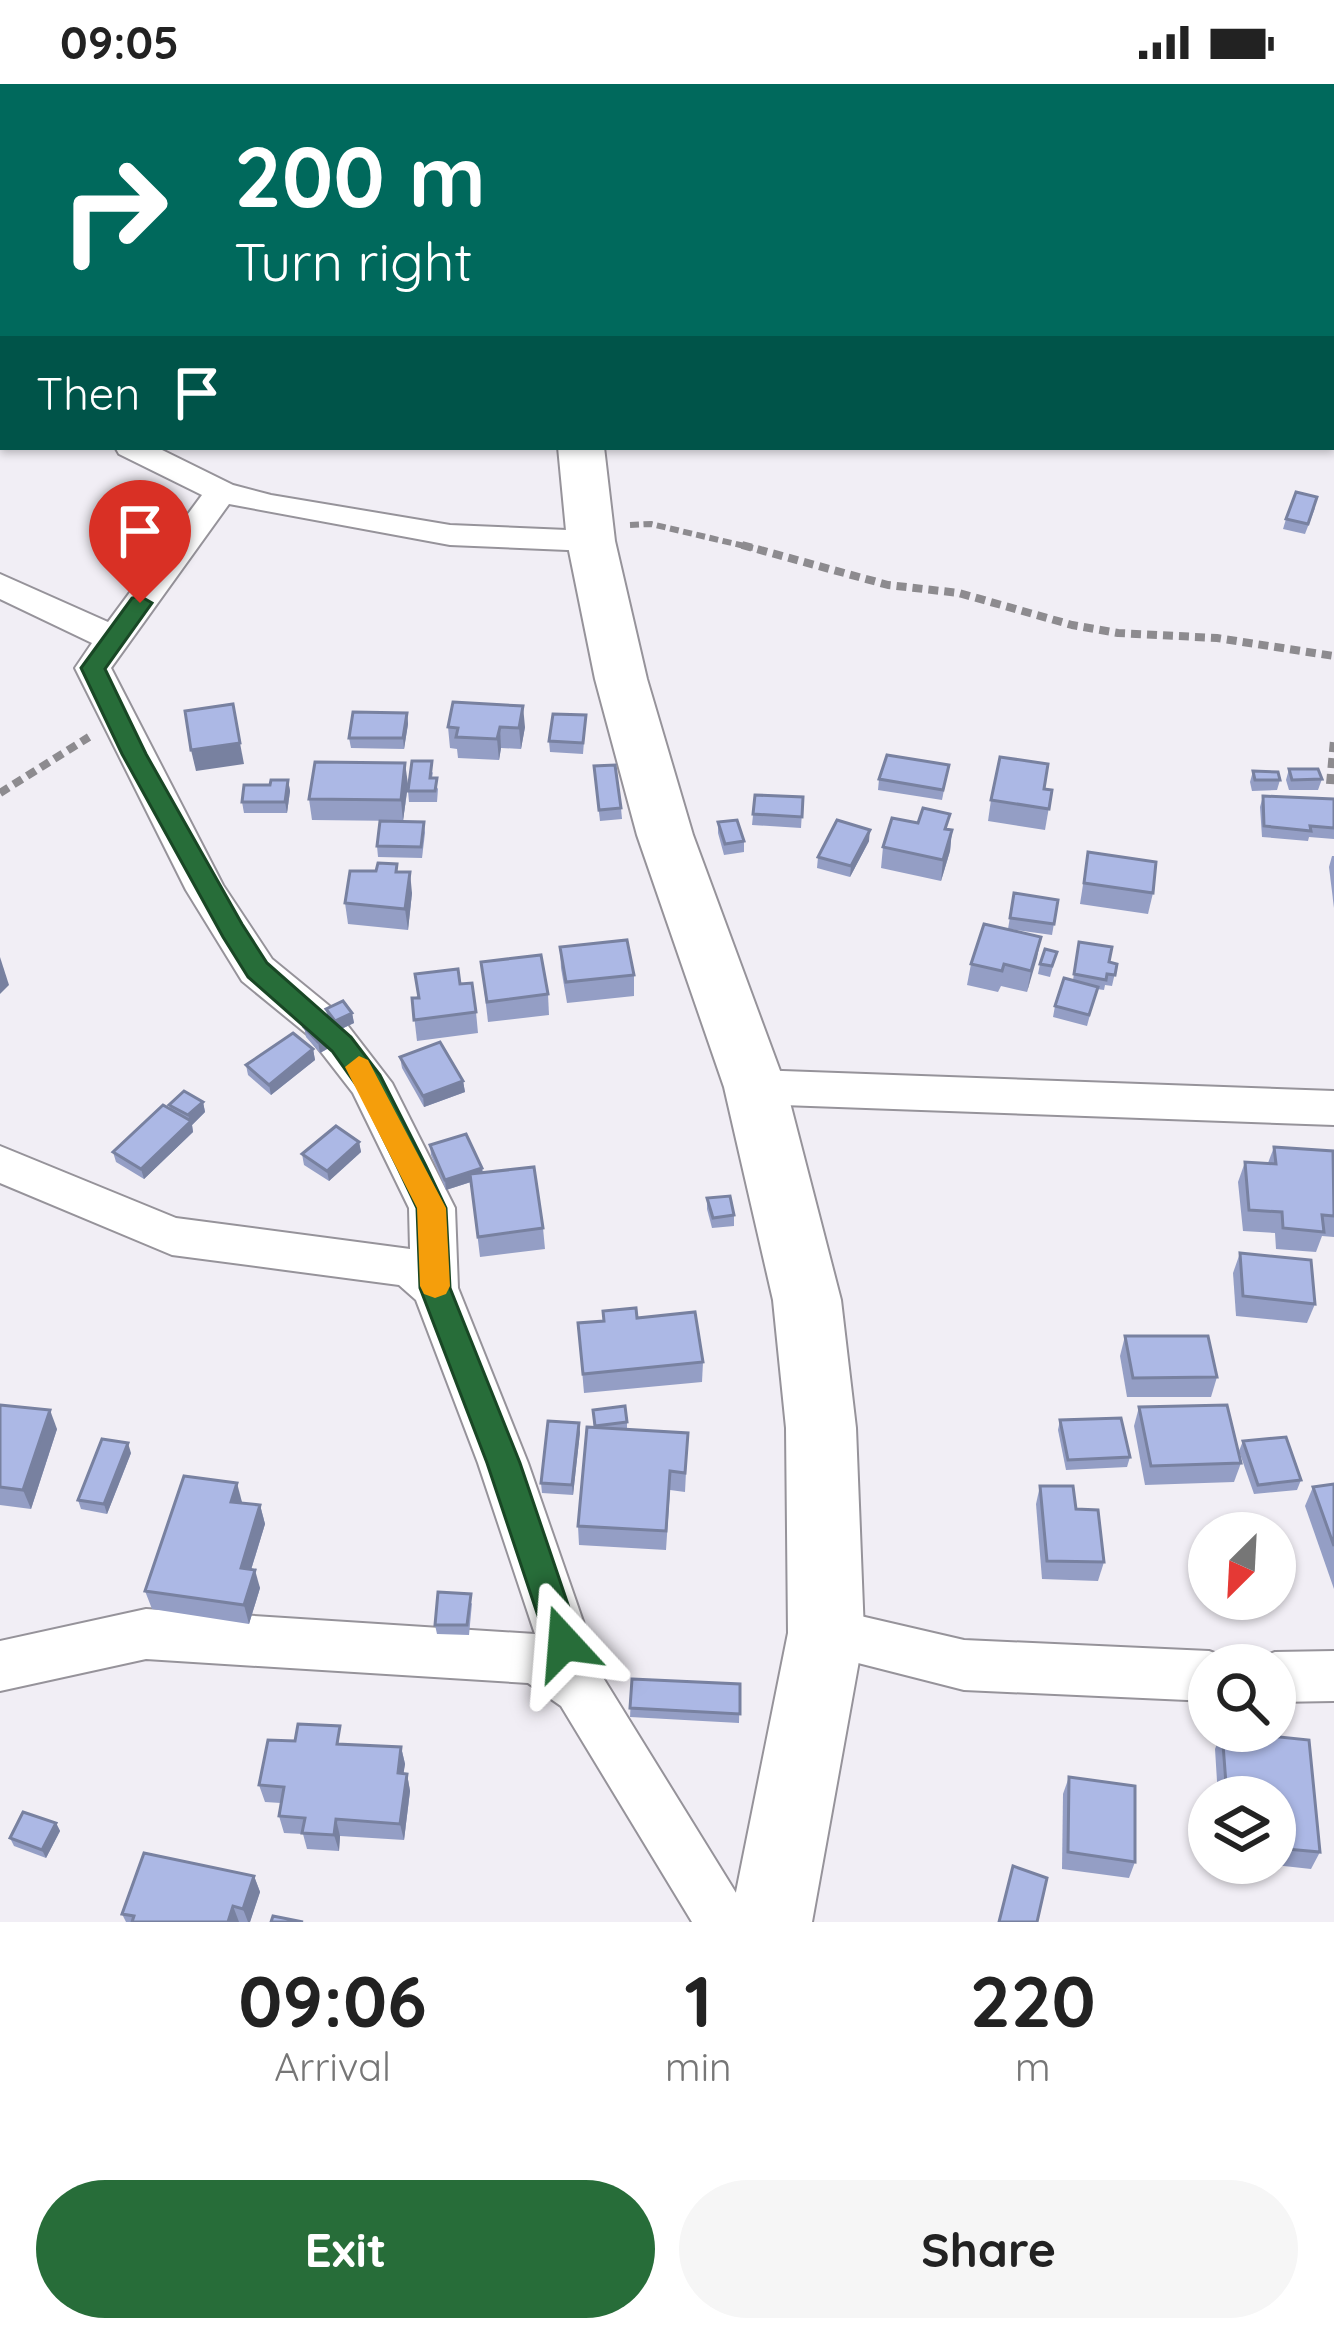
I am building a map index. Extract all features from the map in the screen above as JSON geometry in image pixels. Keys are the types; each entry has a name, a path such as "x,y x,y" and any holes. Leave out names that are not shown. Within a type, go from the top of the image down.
{"street":[{"path":"137,450 221,492 269,505 450,535 590,533"},
{"path":"581,450 590,533 621,679 665,835 755,1088 806,1300 821,1428 826,1633 771,1922"},
{"path":"221,492 93,668 206,890 257,970 323,1024 370,1083 431,1208 435,1288 503,1463 580,1688 725,1922"},
{"path":"0,585 113,640"},
{"path":"755,1088 1334,1108"},
{"path":"0,1164 172,1237 373,1260 413,1269 435,1288"},
{"path":"826,1633 964,1665 1188,1675"},
{"path":"0,1666 146,1634 537,1659 580,1688"},
{"path":"1296,1677 1334,1676"}],"path":[{"path":"590,533 651,524 888,585 959,593 1095,629 1217,638 1334,656"},
{"path":"0,793 116,721"},
{"path":"1330,784 1334,740"}],"building":[{"path":"1296,492 1317,497 1308,524 1286,519"},
{"path":"453,702 523,706 519,728 500,727 497,739 456,737 458,728 448,727"},
{"path":"233,704 240,743 191,750 185,711"},
{"path":"353,712 407,713 403,738 349,738"},
{"path":"553,714 586,715 583,743 549,741"},
{"path":"887,755 949,765 943,790 879,779"},
{"path":"1000,757 1048,764 1044,789 1052,790 1049,809 991,800"},
{"path":"412,761 432,761 430,778 437,778 435,791 408,791"},
{"path":"315,762 405,763 401,800 309,799"},
{"path":"615,765 621,808 599,810 594,766"},
{"path":"1289,769 1318,769 1322,779 1292,780"},
{"path":"1253,771 1278,772 1280,780 1255,780"},
{"path":"271,780 288,780 285,802 242,802 244,785 270,785"},
{"path":"755,795 803,797 802,817 753,814"},
{"path":"1263,796 1334,799 1334,828 1310,826 1311,831 1264,826"},
{"path":"923,808 950,814 945,829 952,830 943,860 883,847 892,818 918,823"},
{"path":"737,820 744,841 725,844 718,822"},
{"path":"837,820 870,830 851,866 818,857"},
{"path":"380,821 424,822 421,847 377,846"},
{"path":"1088,852 1156,862 1153,893 1084,883"},
{"path":"378,863 397,864 396,872 410,872 405,909 345,903 350,871 376,871"},
{"path":"1014,893 1058,900 1054,924 1010,918"},
{"path":"984,924 1041,937 1031,971 1004,964 1002,971 971,964"},
{"path":"627,940 634,975 566,982 560,947"},
{"path":"1079,942 1112,947 1109,962 1117,964 1115,975 1107,974 1106,980 1074,974"},
{"path":"1045,949 1057,952 1052,966 1040,964"},
{"path":"541,955 548,994 487,1002 481,962"},
{"path":"458,969 460,984 472,983 476,1012 414,1020 412,998 419,998 415,974"},
{"path":"1064,978 1098,987 1089,1015 1055,1006"},
{"path":"343,1001 352,1013 335,1021 326,1009"},
{"path":"320,1018 335,1034 318,1042 304,1027"},
{"path":"293,1033 313,1049 269,1085 246,1065"},
{"path":"440,1042 463,1081 423,1096 400,1057"},
{"path":"184,1091 203,1102 188,1115 169,1105"},
{"path":"163,1105 191,1121 141,1169 113,1152"},
{"path":"336,1126 359,1142 327,1171 302,1154"},
{"path":"466,1134 482,1168 445,1180 430,1145"},
{"path":"1274,1147 1333,1151 1334,1216 1322,1215 1324,1232 1283,1228 1282,1212 1249,1210 1245,1162 1276,1164"},
{"path":"534,1167 543,1228 478,1237 470,1174"},
{"path":"730,1196 734,1215 713,1218 707,1198"},
{"path":"1240,1253 1311,1260 1315,1304 1243,1296"},
{"path":"636,1308 637,1318 695,1312 703,1362 583,1374 578,1323 604,1321 603,1311"},
{"path":"1125,1336 1208,1336 1217,1377 1133,1378"},
{"path":"0,1405 50,1410 23,1490 0,1487"},
{"path":"1227,1405 1241,1463 1151,1466 1139,1407"},
{"path":"625,1406 627,1422 595,1426 593,1410"},
{"path":"1121,1418 1130,1457 1068,1460 1060,1420"},
{"path":"548,1421 579,1423 572,1485 541,1483"},
{"path":"587,1427 688,1433 685,1473 670,1471 666,1531 578,1526"},
{"path":"1286,1437 1301,1480 1258,1485 1243,1441"},
{"path":"102,1439 128,1443 104,1504 78,1500"},
{"path":"184,1476 237,1483 231,1502 260,1505 241,1568 255,1570 244,1605 145,1591"},
{"path":"1334,1484 1334,1546 1313,1487"},
{"path":"1040,1486 1073,1486 1076,1509 1098,1510 1104,1562 1047,1561"},
{"path":"438,1592 471,1594 467,1625 435,1625"},
{"path":"632,1679 740,1684 740,1714 630,1708"},
{"path":"298,1724 340,1726 337,1744 401,1747 398,1773 407,1774 400,1824 336,1819 334,1835 302,1833 305,1818 279,1816 284,1787 259,1785 268,1740 295,1741"},
{"path":"1296,1739 1309,1740 1320,1852 1296,1850 1296,1776 1225,1776 1224,1752 1296,1752"},
{"path":"1069,1777 1135,1786 1135,1862 1068,1852"},
{"path":"23,1812 56,1823 42,1850 10,1838"},
{"path":"144,1853 254,1876 243,1909 233,1906 228,1922 132,1922 134,1916 122,1914"},
{"path":"1013,1866 1047,1878 1037,1922 999,1922"},
{"path":"273,1916 303,1922 271,1922"}],"slow traffic":[{"path":"359,1067 431,1208 435,1286"}],"route":[{"path":"140,603 93,668 206,890 257,970 341,1044 370,1083 411,1166 431,1208 435,1288 503,1463 564,1643"}]}
